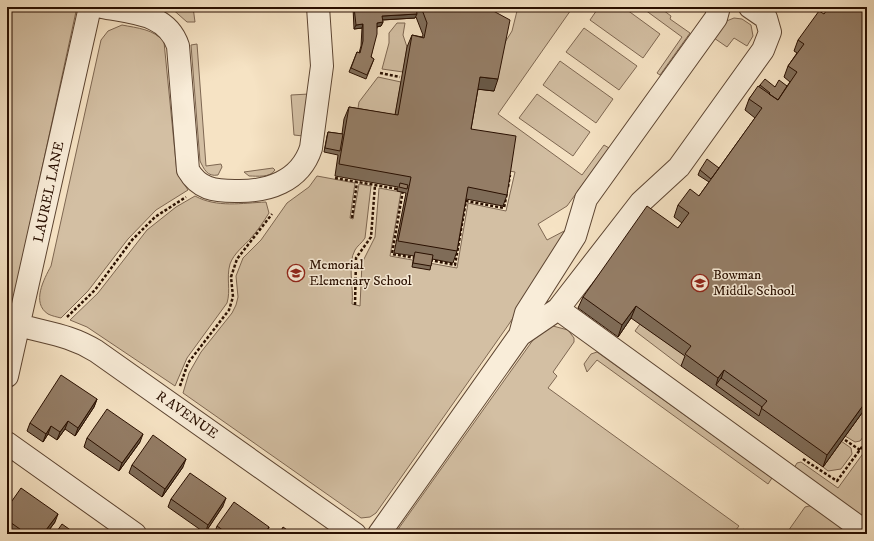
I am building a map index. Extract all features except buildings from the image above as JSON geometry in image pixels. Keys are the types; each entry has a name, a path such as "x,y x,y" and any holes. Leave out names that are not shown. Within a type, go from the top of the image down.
{"street":[{"name":"LAUREL LANE","path":"7,376 13,324 90,7"},
{"path":"102,7 150,17 171,30 178,46 188,170 192,178 209,190 248,191 268,188 288,179 309,156 312,148 322,66 318,7"},
{"path":"379,534 520,335 526,313 575,236 586,199 716,18 719,7"},
{"path":"520,335 558,309 641,202 679,167 763,50 770,32 766,18 750,7"},
{"path":"558,309 867,533"},
{"name":"R AVENUE","path":"13,324 66,336 96,350 355,534"},
{"path":"7,443 135,534"}],"path":[{"path":"380,73 400,77"},
{"path":"335,178 403,190 392,254 455,265 466,201 504,208 510,175"},
{"path":"352,218 357,182"},
{"path":"355,305 356,258 371,237 375,185"},
{"path":"70,322 64,320 95,290 132,240 155,217 187,196"},
{"path":"179,389 188,363 229,310 233,296 231,277 237,259 272,214"},
{"path":"845,440 860,450"},
{"path":"803,459 837,481 867,440"}],"shaded area":[{"path":"7,7 77,7 14,297 7,307"},
{"path":"170,7 193,7 195,22 187,22"},
{"path":"518,7 573,7 498,114 582,175 604,145 609,148 567,206 538,224 547,240 568,229 566,236 509,324 376,513 370,517 361,518 183,393 189,373 201,352 232,313 236,305 238,297 236,276 243,258 261,240 287,203 309,187 317,176 355,183 350,218 353,219 359,184 371,186 365,238 355,250 351,262 352,304 360,306 362,263 375,237 379,188 401,192 390,256 457,268 468,203 506,211 515,172 509,171 467,140 476,89 512,31"},
{"path":"599,7 623,7 660,34 643,58 590,20"},
{"path":"641,7 659,7 671,16 670,19 690,33 660,75 657,73 682,37"},
{"path":"734,18 742,19 751,25 753,36 747,46 734,38 727,47 714,38 724,22"},
{"path":"397,23 405,23 403,35 407,47 403,72 382,69 389,43 389,33"},
{"path":"122,25 139,28 155,34 164,42 177,173 188,190 156,210 128,239 88,291 61,318 48,314 43,309 40,304 40,291 51,266 101,40 108,31"},
{"path":"584,28 637,66 619,90 566,52"},
{"path":"197,44 206,166 221,164 222,167 218,175 209,174 200,161 191,45"},
{"path":"560,61 613,99 596,123 543,85"},
{"path":"378,77 401,82 393,127 356,120 359,102"},
{"path":"309,94 303,136 294,135 291,95"},
{"path":"537,94 590,132 573,156 519,118"},
{"path":"273,168 275,170 273,173 263,176 249,176 244,172"},
{"path":"195,196 203,200 230,204 266,202 269,213 256,232 232,260 228,274 229,293 227,303 187,358 175,386 87,327 70,320 98,293 147,230 176,207"},
{"path":"640,324 687,357 681,366 635,331"},
{"path":"553,326 568,330 574,338 574,342 553,372 557,376 548,388 739,526 735,531 740,534 397,534 399,528 538,333"},
{"path":"597,352 772,478 768,484 597,360 587,372 584,364 591,354"},
{"path":"867,406 867,432 860,441 855,442 845,436"},
{"path":"841,441 851,448 852,454 841,469 828,471 823,467"},
{"path":"867,448 867,520 794,468 797,463 801,462 838,488"},
{"path":"812,506 851,534 786,534 805,507"},
{"path":"743,529 750,534 740,534"}],"place":[{"name":"Memorial Elemenary School","path":"296,273"},
{"name":"Bowman Middle School","path":"700,283"}]}
